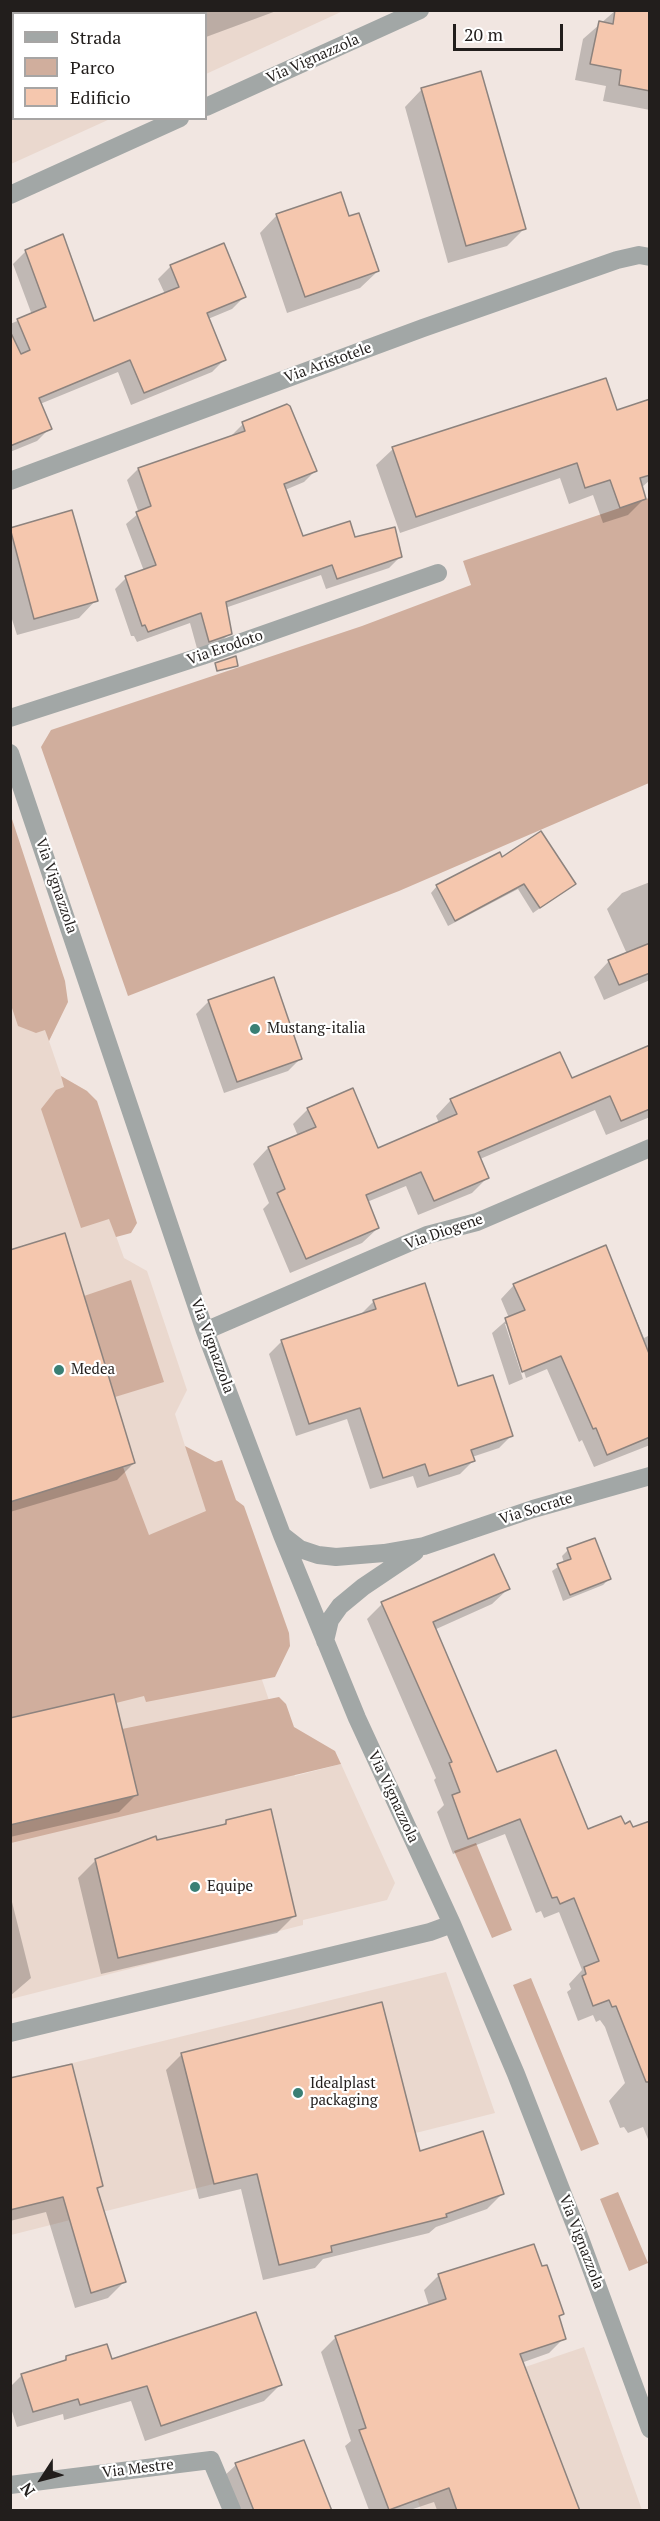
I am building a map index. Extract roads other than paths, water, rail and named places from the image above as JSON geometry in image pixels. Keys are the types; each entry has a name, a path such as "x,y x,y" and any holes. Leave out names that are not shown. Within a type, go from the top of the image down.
{"street":[{"name":"Via Vignazzola","path":"207,107 420,10"},
{"path":"10,195 176,120"},
{"name":"Via Aristotele","path":"10,482 423,328 617,260 639,255 650,257"},
{"name":"Via Erodoto","path":"10,718 202,656 438,573"},
{"name":"Via Vignazzola","path":"10,753 205,1331 282,1535 371,1748 452,1924 553,2168 650,2429"},
{"name":"Via Diogene","path":"205,1331 427,1235 477,1222 650,1148"},
{"name":"Via Socrate","path":"282,1535 300,1549 336,1557 384,1553 424,1546 533,1509 650,1476"},
{"name":"Via Socrate","path":"325,1641 330,1620 340,1606 391,1566 424,1546"},
{"path":"10,2033 430,1932 452,1924"},
{"name":"Via Mestre","path":"10,2485 211,2460 232,2511"}],"place":[{"name":"Mustang-italia","path":"255,1029"},
{"name":"Medea","path":"59,1370"},
{"name":"Equipe","path":"195,1887"},
{"name":"Idealplast packaging","path":"298,2093"}]}
